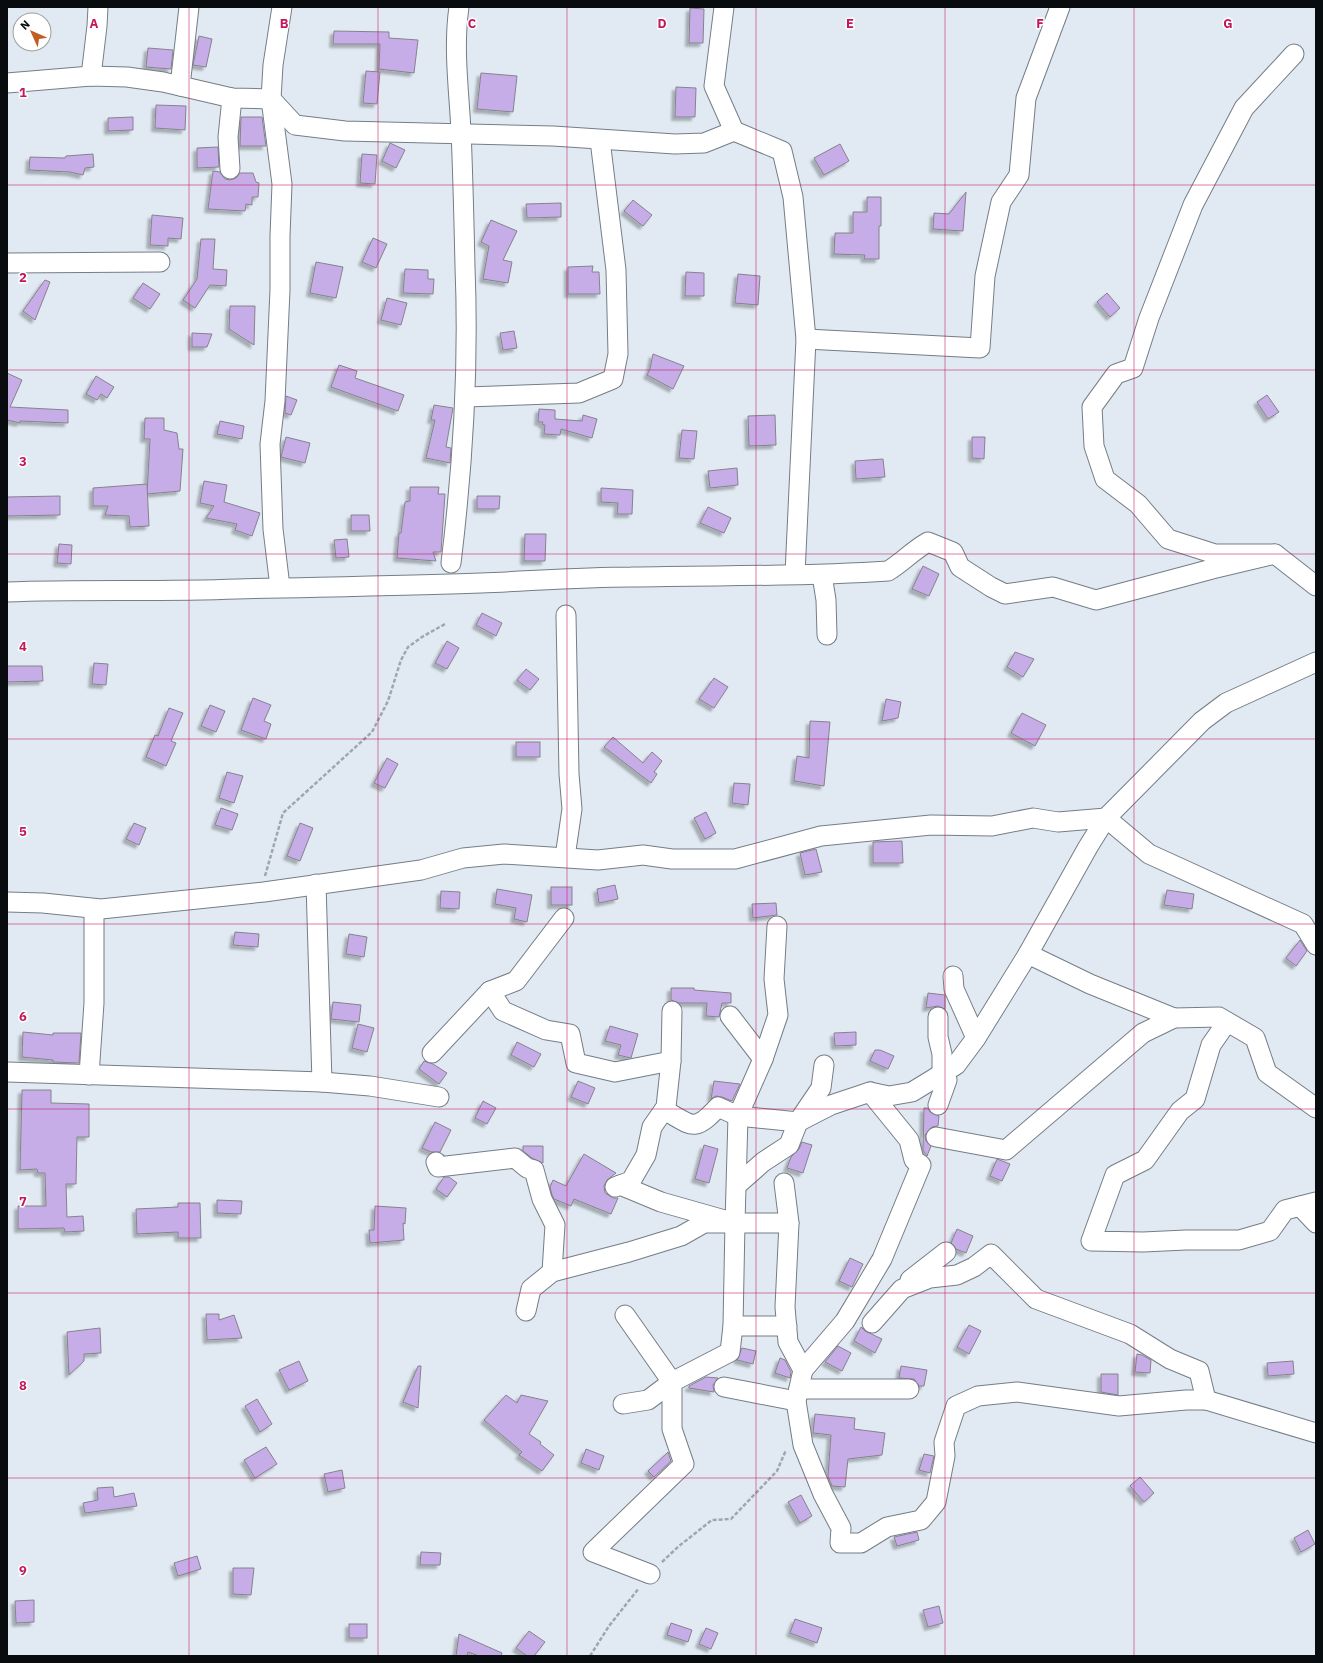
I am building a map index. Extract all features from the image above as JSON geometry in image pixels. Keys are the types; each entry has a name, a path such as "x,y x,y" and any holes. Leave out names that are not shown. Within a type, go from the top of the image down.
{"street":[{"path":"91,76 98,7"},
{"path":"180,86 189,7"},
{"path":"280,587 273,529 270,444 275,401 280,290 282,184 270,98 273,65 282,7"},
{"path":"451,563 459,490 466,397 466,269 457,66 457,22 459,7"},
{"path":"724,7 714,86 734,131 782,151 793,197 806,339 795,574"},
{"path":"806,339 980,348 985,276 1001,202 1019,175 1026,98 1060,7"},
{"path":"1294,54 1244,108 1193,205 1150,318 1133,368 1116,374 1092,407 1094,446 1105,480 1138,504 1168,539 1215,554 1275,554 1316,586"},
{"path":"7,83 91,76 127,77 180,86 232,98 270,98 295,125 345,131 461,133 675,144 704,143 734,131"},
{"path":"230,169 228,137 232,98"},
{"path":"466,397 579,393 613,380 618,354 616,270 600,140"},
{"path":"7,263 160,262"},
{"path":"7,592 71,589 188,590 484,583 631,576 744,577 795,574 822,575 888,571 913,550 928,542 953,552 960,566 991,587 1006,594 1052,587 1096,600 1275,554"},
{"path":"822,575 826,600 827,635"},
{"path":"565,857 572,809 569,774 566,615"},
{"path":"664,1110 688,1125 703,1122 718,1107 738,1116 798,1122 831,1105 870,1092 888,1096 912,1092 956,1065 976,1038 1028,954 1106,818 1202,721 1216,710 1238,697 1316,662"},
{"path":"7,902 43,903 94,909 264,892 421,870 463,858 504,854 526,857 565,857 598,860 643,855 672,859 735,859 820,836 931,825 992,826 1033,818 1058,822 1106,818 1149,854 1302,924 1316,945"},
{"path":"316,884 322,1082"},
{"path":"89,1075 94,1003 94,909"},
{"path":"432,1053 490,991 516,981 564,918"},
{"path":"623,1404 648,1400 672,1382 730,1352 734,1326 738,1116 763,1059 778,1015 774,979 777,926"},
{"path":"1028,954 1090,984 1174,1018 1219,1017 1255,1038 1267,1073 1316,1108"},
{"path":"953,976 954,989 976,1038"},
{"path":"490,991 504,1011 546,1030 570,1034 576,1063 615,1072 671,1061"},
{"path":"672,1011 671,1061 666,1107 652,1127 646,1155 631,1181 618,1186 661,1202 735,1223"},
{"path":"730,1016 763,1059"},
{"path":"938,1017 938,1037 942,1054 942,1073 947,1080 938,1105"},
{"path":"936,1136 1006,1150 1143,1033 1174,1018"},
{"path":"1228,1022 1211,1045 1195,1099 1180,1112 1145,1160 1116,1175 1091,1241 1143,1242 1239,1240 1270,1230 1285,1210 1308,1204 1316,1223"},
{"path":"737,1185 763,1162 789,1145 798,1122 821,1088 824,1065"},
{"path":"7,1072 322,1082 370,1086 439,1096"},
{"path":"870,1092 909,1140 914,1160 921,1165 882,1258 845,1320 803,1370 797,1395 803,1445 823,1494 841,1528 840,1543 861,1543 887,1527 921,1520 936,1502 946,1456 944,1442 956,1406 978,1396 1017,1392 1119,1406 1186,1400 1206,1400 1316,1433"},
{"path":"436,1162 438,1167 514,1158 527,1168 534,1170 542,1199 555,1225 552,1272"},
{"path":"784,1183 789,1223 785,1307 788,1342 803,1370"},
{"path":"526,1311 531,1289 552,1272 629,1252 681,1236 704,1223 789,1223"},
{"path":"872,1323 918,1273 946,1252"},
{"path":"902,1289 930,1278 957,1276 991,1254 1036,1299 1130,1334 1170,1359 1199,1371 1206,1400"},
{"path":"625,1315 672,1382 672,1429 684,1464 593,1552 650,1574"},
{"path":"734,1326 787,1326"},
{"path":"724,1387 797,1395 909,1389"}],"path":[{"path":"264,892 265,870 283,814 372,732 388,701 408,647 445,624"},
{"path":"590,1656 608,1626 650,1574 679,1546 712,1520 731,1519 777,1471 789,1443"}],"building":[{"path":"690,8 704,9 703,43 689,43"},
{"path":"334,31 389,32 389,38 418,40 414,73 379,69 380,44 333,44"},
{"path":"199,36 212,39 206,67 193,65"},
{"path":"148,48 173,50 171,69 146,67"},
{"path":"366,71 380,72 377,104 363,103"},
{"path":"481,73 517,76 513,112 477,109"},
{"path":"676,87 696,88 695,117 675,117"},
{"path":"156,105 186,106 185,130 155,128"},
{"path":"133,117 133,130 108,131 108,118"},
{"path":"241,117 262,117 266,146 240,146"},
{"path":"390,143 405,150 396,168 382,161"},
{"path":"840,144 849,161 824,175 814,158"},
{"path":"218,147 219,167 197,168 197,148"},
{"path":"93,154 94,167 85,168 83,175 70,172 29,170 30,157 65,158 66,156"},
{"path":"362,154 377,155 375,184 360,183"},
{"path":"213,171 220,172 225,179 230,180 236,178 240,173 253,173 256,182 259,183 258,197 252,197 252,205 246,204 245,211 208,209"},
{"path":"966,192 963,231 933,229 934,213 949,214"},
{"path":"867,197 881,197 879,259 864,259 865,255 834,254 835,233 853,233 853,212 867,212"},
{"path":"633,200 652,215 643,226 624,211"},
{"path":"561,203 561,217 527,218 526,204"},
{"path":"152,215 183,218 181,239 168,238 168,246 150,245"},
{"path":"491,220 517,231 503,260 512,262 508,283 483,279 489,246 481,242"},
{"path":"373,238 387,244 376,268 362,262"},
{"path":"201,239 215,239 213,269 227,270 226,286 210,285 195,308 183,300 197,279"},
{"path":"316,262 343,267 336,298 310,293"},
{"path":"593,266 592,272 599,272 600,294 568,294 568,267"},
{"path":"405,269 428,270 428,279 434,279 433,294 403,293"},
{"path":"686,272 704,273 704,296 685,296"},
{"path":"738,274 760,276 758,305 735,303"},
{"path":"45,280 50,282 35,320 23,311"},
{"path":"143,283 160,294 150,309 133,298"},
{"path":"1107,293 1120,308 1110,317 1097,302"},
{"path":"387,298 407,303 401,325 381,320"},
{"path":"230,306 255,306 254,345 229,329"},
{"path":"514,331 517,348 503,350 500,333"},
{"path":"192,333 212,334 207,347 192,347"},
{"path":"653,354 684,366 673,389 647,375 650,369"},
{"path":"339,365 357,371 355,378 404,395 398,411 331,387"},
{"path":"7,373 22,380 10,407 68,410 68,423 20,421 20,423 7,420"},
{"path":"96,376 114,387 107,398 101,394 97,400 86,394"},
{"path":"1267,395 1279,412 1268,419 1257,402"},
{"path":"286,396 297,400 291,415 285,413"},
{"path":"434,405 453,408 446,447 451,448 450,463 426,458 435,420 431,420"},
{"path":"539,409 555,410 555,419 582,421 583,415 597,419 592,438 561,429 560,435 544,434 545,425 542,424 543,422 538,422"},
{"path":"775,415 776,445 749,446 748,416"},
{"path":"145,418 164,418 164,430 177,433 179,449 183,449 180,491 147,494 150,439 144,439"},
{"path":"220,421 244,426 242,439 217,434"},
{"path":"682,430 697,431 694,459 679,458"},
{"path":"286,437 310,443 305,463 281,457"},
{"path":"972,437 985,437 984,459 972,458"},
{"path":"883,459 885,477 856,479 855,461"},
{"path":"737,468 738,485 710,488 708,471"},
{"path":"204,481 227,485 224,502 260,513 252,536 235,530 237,524 206,518 214,506 200,503"},
{"path":"147,484 149,526 130,527 129,516 105,515 108,506 93,506 93,488"},
{"path":"410,487 439,487 438,494 445,494 441,552 433,552 436,561 397,558 399,533 401,533 405,502 410,501"},
{"path":"601,488 633,490 632,514 617,514 618,503 601,502"},
{"path":"60,496 60,515 7,516 7,497"},
{"path":"477,496 500,496 499,509 477,509"},
{"path":"708,507 731,518 724,533 700,523"},
{"path":"351,515 369,515 370,531 351,531"},
{"path":"525,534 546,534 545,561 524,561"},
{"path":"347,539 349,557 336,558 334,540"},
{"path":"59,544 72,545 71,564 57,563"},
{"path":"923,566 939,574 929,596 912,589"},
{"path":"482,613 502,623 496,636 476,625"},
{"path":"447,641 459,648 447,669 435,663"},
{"path":"1015,652 1034,659 1023,677 1007,667"},
{"path":"94,663 108,664 106,685 92,684"},
{"path":"7,666 42,666 43,681 7,682"},
{"path":"526,669 539,679 530,690 517,680"},
{"path":"714,678 728,687 714,708 699,699"},
{"path":"253,698 271,705 264,721 271,724 266,739 241,730"},
{"path":"886,699 901,702 898,718 882,721"},
{"path":"210,705 225,711 216,732 201,726"},
{"path":"169,708 183,713 171,741 176,743 166,766 146,757 155,735 158,736"},
{"path":"1022,713 1046,725 1035,746 1011,733"},
{"path":"810,721 830,722 824,786 794,781 797,756 809,758"},
{"path":"613,737 643,763 652,752 662,761 654,772 657,774 651,783 604,747"},
{"path":"516,742 540,742 540,757 516,757"},
{"path":"387,758 398,764 385,788 374,783"},
{"path":"227,772 243,776 234,803 219,798"},
{"path":"734,783 750,784 748,805 732,803"},
{"path":"221,808 238,814 232,830 215,825"},
{"path":"706,812 716,833 705,839 694,818"},
{"path":"134,823 146,828 139,845 126,839"},
{"path":"300,823 313,828 300,861 287,856"},
{"path":"902,841 903,863 873,863 873,842"},
{"path":"816,849 822,872 805,875 800,853"},
{"path":"615,885 618,899 599,903 597,889"},
{"path":"551,887 572,887 572,905 551,905"},
{"path":"497,889 532,895 527,922 514,919 516,908 495,904"},
{"path":"1167,890 1194,894 1192,909 1164,905"},
{"path":"441,891 460,892 459,909 440,908"},
{"path":"776,903 777,915 753,918 752,904"},
{"path":"235,932 259,934 258,947 233,945"},
{"path":"349,934 367,937 364,957 346,954"},
{"path":"1300,940 1307,951 1296,966 1286,958"},
{"path":"671,988 694,988 694,990 731,993 731,1003 722,1003 719,1017 706,1016 707,1003 679,1003 671,1000"},
{"path":"928,993 945,995 945,1009 938,1006 926,1008"},
{"path":"333,1002 361,1005 359,1022 331,1019"},
{"path":"358,1024 374,1028 367,1052 352,1048"},
{"path":"610,1026 638,1034 631,1058 618,1055 621,1045 605,1041"},
{"path":"23,1032 53,1035 53,1033 81,1033 79,1063 53,1062 53,1060 22,1057"},
{"path":"856,1032 856,1045 835,1046 834,1033"},
{"path":"517,1042 541,1054 534,1067 511,1055"},
{"path":"875,1050 880,1050 894,1056 888,1069 870,1061"},
{"path":"424,1061 433,1064 447,1073 439,1084 419,1069"},
{"path":"578,1081 595,1088 588,1104 571,1097"},
{"path":"714,1081 740,1084 732,1101 716,1096 711,1099"},
{"path":"22,1090 51,1090 51,1103 89,1104 89,1137 77,1137 76,1184 66,1184 67,1217 83,1216 84,1231 65,1232 64,1228 18,1229 18,1206 46,1206 45,1173 38,1173 37,1169 20,1170"},
{"path":"483,1101 496,1108 487,1124 475,1118"},
{"path":"924,1108 928,1108 930,1112 939,1116 938,1126 932,1127 925,1135 926,1141 931,1146 927,1156 923,1150"},
{"path":"435,1122 451,1130 440,1152 431,1152 422,1148"},
{"path":"802,1142 812,1145 803,1173 787,1168 791,1157 799,1149"},
{"path":"704,1145 718,1149 709,1183 695,1179"},
{"path":"523,1146 543,1146 543,1163 532,1158 523,1151"},
{"path":"584,1154 616,1173 607,1180 604,1186 605,1193 613,1198 618,1198 611,1214 574,1199 571,1206 554,1199 552,1195 550,1187 553,1180 566,1186"},
{"path":"997,1159 1010,1164 1002,1181 990,1176"},
{"path":"444,1177 449,1177 457,1183 447,1197 436,1189"},
{"path":"217,1200 242,1201 241,1214 217,1213"},
{"path":"178,1203 200,1203 201,1238 178,1238 178,1232 137,1234 136,1209 178,1207"},
{"path":"375,1206 406,1208 405,1224 403,1223 404,1240 370,1243 369,1230 374,1230"},
{"path":"957,1229 973,1236 966,1253 956,1249 951,1243"},
{"path":"850,1258 863,1264 852,1287 839,1281"},
{"path":"206,1314 219,1314 219,1320 234,1315 242,1338 207,1340"},
{"path":"969,1325 981,1331 969,1354 957,1347"},
{"path":"861,1327 865,1331 882,1339 875,1353 854,1341"},
{"path":"100,1328 101,1353 84,1354 84,1361 69,1375 67,1332"},
{"path":"838,1346 851,1353 842,1371 825,1362"},
{"path":"742,1348 756,1351 753,1364 737,1360"},
{"path":"1137,1354 1151,1360 1150,1373 1135,1372"},
{"path":"780,1358 785,1360 791,1372 790,1378 775,1373"},
{"path":"299,1361 308,1381 289,1390 279,1370"},
{"path":"1293,1361 1294,1374 1268,1376 1267,1363"},
{"path":"418,1366 421,1366 418,1408 403,1402"},
{"path":"901,1366 927,1370 924,1386 919,1386 914,1379 899,1378"},
{"path":"1101,1374 1118,1374 1118,1395 1101,1392"},
{"path":"706,1377 718,1378 713,1385 714,1392 689,1388 689,1386"},
{"path":"506,1395 517,1403 521,1395 548,1401 529,1434 541,1442 540,1444 554,1455 542,1471 519,1455 522,1452 484,1420"},
{"path":"257,1399 272,1424 260,1432 245,1406"},
{"path":"815,1414 855,1418 854,1429 885,1433 882,1455 848,1459 845,1487 832,1486 828,1476 831,1435 813,1433"},
{"path":"266,1447 277,1464 255,1478 244,1460"},
{"path":"586,1449 604,1456 599,1470 581,1463"},
{"path":"668,1452 671,1461 654,1477 648,1471"},
{"path":"924,1454 934,1456 930,1473 919,1470"},
{"path":"342,1470 345,1488 328,1492 324,1474"},
{"path":"1140,1477 1154,1493 1144,1502 1130,1486"},
{"path":"113,1487 114,1497 134,1493 137,1506 85,1513 83,1503 98,1500 97,1488"},
{"path":"801,1495 812,1516 800,1523 788,1502"},
{"path":"1308,1530 1315,1544 1301,1552 1294,1538"},
{"path":"917,1532 919,1540 897,1546 894,1537"},
{"path":"421,1552 441,1553 440,1565 420,1565"},
{"path":"197,1556 201,1569 178,1576 174,1563"},
{"path":"233,1568 254,1568 251,1595 233,1594"},
{"path":"34,1600 34,1622 16,1623 15,1601"},
{"path":"939,1606 943,1623 928,1627 923,1610"},
{"path":"795,1619 822,1628 817,1643 790,1633"},
{"path":"671,1623 692,1630 688,1642 667,1635"},
{"path":"349,1624 367,1624 367,1638 349,1638"},
{"path":"706,1628 718,1633 711,1649 699,1644"},
{"path":"529,1631 545,1642 534,1656 527,1656 516,1648"},
{"path":"459,1634 502,1653 501,1656 479,1656 468,1652 467,1656 456,1656"}]}
